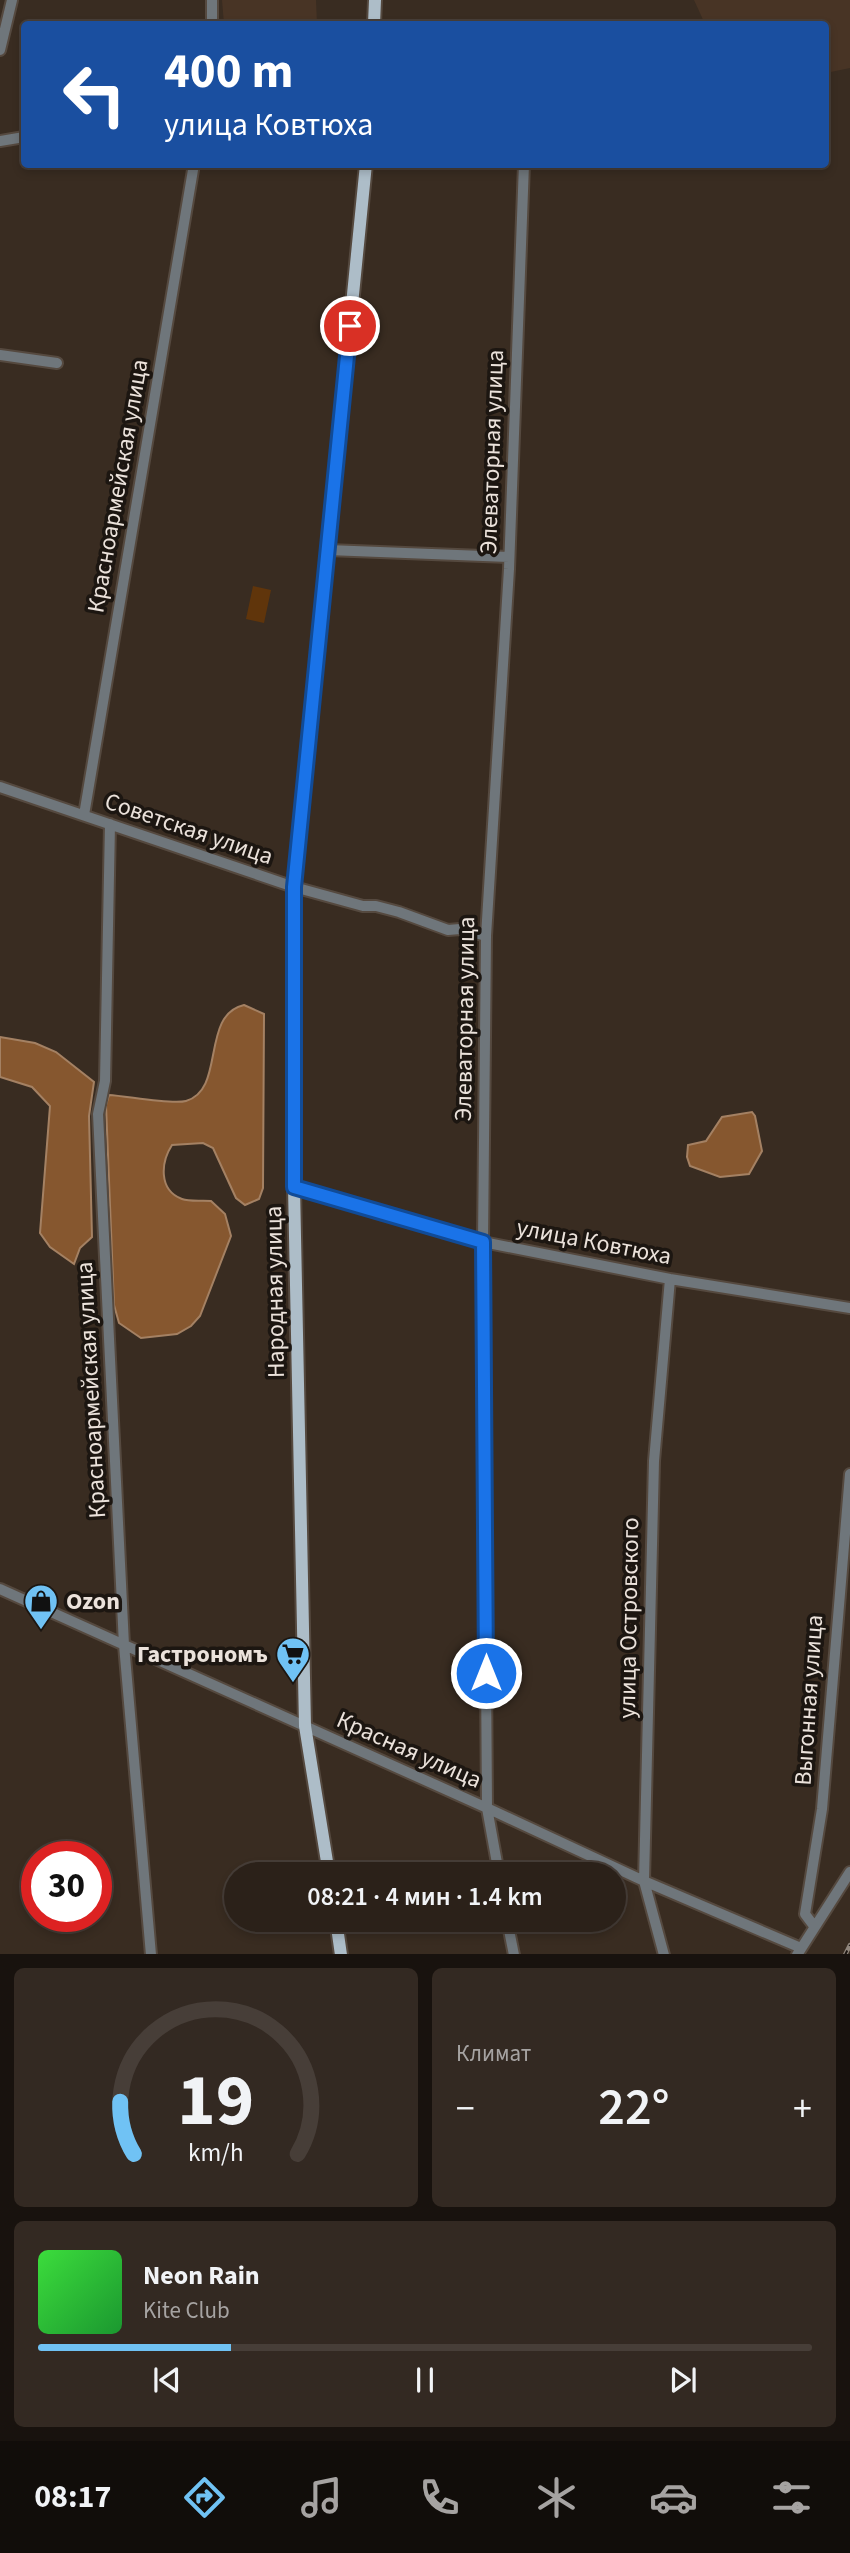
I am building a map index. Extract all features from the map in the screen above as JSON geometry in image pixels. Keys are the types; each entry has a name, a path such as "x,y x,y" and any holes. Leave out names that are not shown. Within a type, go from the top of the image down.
{"main road":[{"path":"374,21 375,0"},
{"name":"Народная улица","path":"326,1862 305,1726 294,1187 294,887 366,168"},
{"path":"338,1932 341,1954"}],"street":[{"path":"0,50 12,0"},
{"path":"212,0 212,21"},
{"path":"0,141 21,138"},
{"name":"Красноармейская улица","path":"84,815 193,168"},
{"name":"Элеваторная улица","path":"497,1862 487,1808 483,1242 486,936 509,557 524,168"},
{"path":"0,355 57,363"},
{"path":"328,550 509,557"},
{"name":"Советская улица","path":"0,787 294,887 363,906 376,906 399,912 448,930 460,929 486,936"},
{"name":"Красноармейская улица","path":"110,824 105,1081 98,1114 124,1645 151,1954"},
{"name":"улица Ковтюха","path":"294,1187 483,1242 670,1279 850,1308"},
{"name":"улица Островского","path":"664,1954 644,1881 654,1465 670,1279"},
{"name":"Выгонная улица","path":"814,1926 805,1914 822,1809 850,1474"},
{"name":"Красная улица","path":"0,1590 799,1951"},
{"path":"799,1951 850,1872"},
{"path":"510,1932 514,1954"}],"shaded area":[{"path":"222,0 316,0 317,21 224,21"},
{"path":"694,0 850,0 850,68 829,72 829,21 704,21"},
{"path":"253,586 271,590 264,623 246,619"},
{"path":"244,1005 264,1014 263,1188 259,1199 245,1205 236,1198 213,1148 203,1143 172,1145 164,1167 165,1182 169,1189 174,1195 185,1200 211,1201 225,1214 231,1236 200,1316 191,1326 177,1334 141,1338 119,1323 114,1305 106,1105 109,1095 179,1102 198,1094 206,1083 222,1023 231,1012"},
{"path":"0,1037 35,1043 56,1052 94,1082 89,1116 92,1237 80,1248 74,1264 50,1247 40,1233 50,1106 32,1087 0,1077"},
{"path":"752,1112 762,1151 749,1174 720,1177 690,1166 687,1157 688,1145 706,1141 722,1117"}],"railway":[{"path":"846,1954 850,1945"}],"place":[{"name":"Ozon","path":"41,1631"},
{"name":"Гастрономъ","path":"293,1684"}],"route":[{"path":"350,326 294,887 294,1187 483,1242 486,1673"}]}
